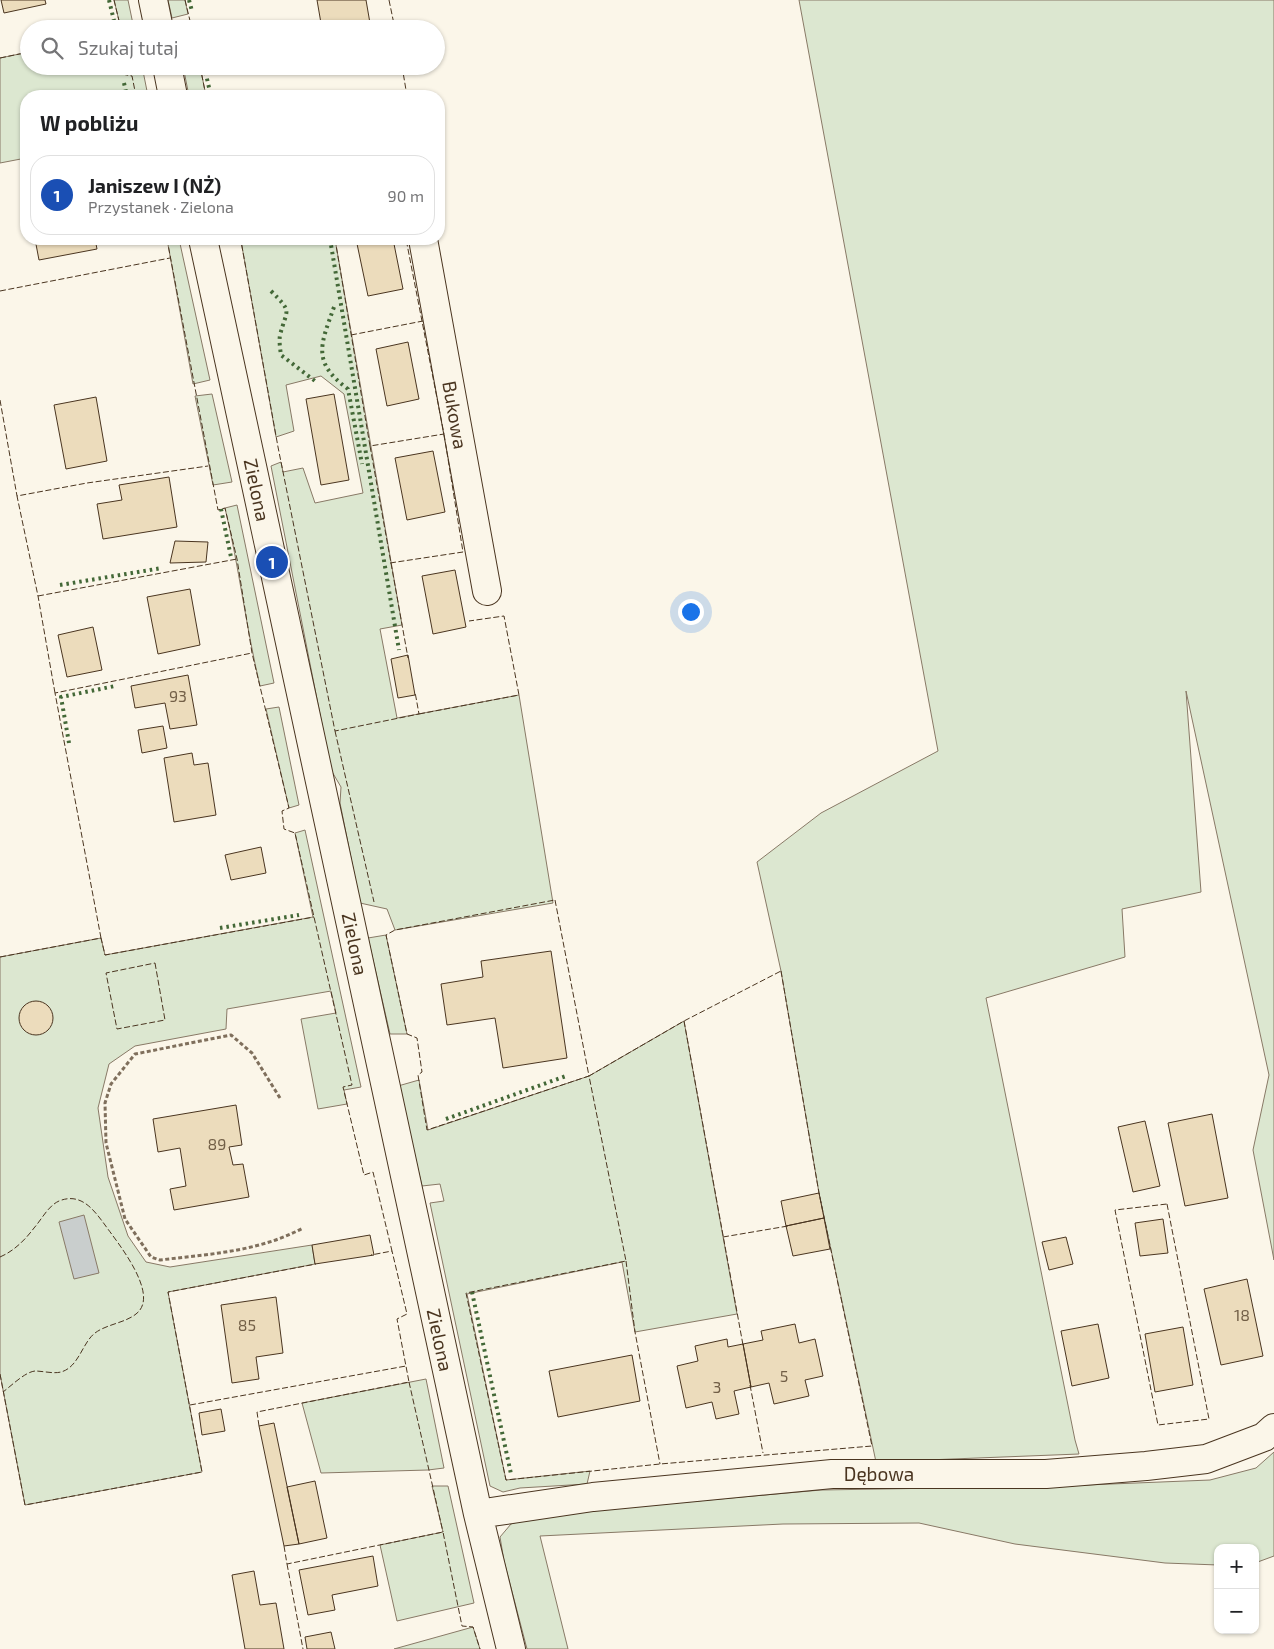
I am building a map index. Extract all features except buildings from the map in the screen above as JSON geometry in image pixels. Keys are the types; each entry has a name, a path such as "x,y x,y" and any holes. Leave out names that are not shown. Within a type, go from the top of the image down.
{"street":[{"path":"153,0 157,20"},
{"path":"169,75 172,90"},
{"name":"Zielona","path":"204,245 478,1514 511,1649"},
{"name":"Bukowa","path":"424,245 487,591"},
{"name":"Dębowa","path":"478,1514 593,1497 832,1474 1046,1474 1146,1466 1206,1459 1264,1437 1274,1428"}],"path":[{"path":"280,1098 252,1053 231,1035 135,1054 111,1084 105,1103 106,1143 124,1219 151,1257 160,1260 251,1249 282,1240 303,1228"}],"green space":[{"path":"114,0 128,0 132,20 119,20"},
{"path":"168,0 185,0 188,14 172,18"},
{"path":"799,0 1274,0 1274,1260 1253,1150 1269,1075 1186,691 1201,892 1122,909 1125,957 986,998 1079,1454 876,1462 819,1193 781,971 757,862 821,813 938,751"},
{"path":"20,54 20,75 144,75 147,90 20,90 20,159 0,163 0,58"},
{"path":"185,75 202,75 205,90 188,90"},
{"path":"168,245 180,245 210,380 193,384"},
{"path":"242,245 336,245 402,625 380,629 397,718 519,695 553,903 395,930 387,909 360,903 340,803 341,787 331,770 271,466 281,462 283,472 303,468 315,503 363,493 344,394 321,376 286,385 294,431 276,437"},
{"path":"212,394 232,482 213,485 195,396"},
{"path":"237,505 274,683 260,686 225,508"},
{"path":"279,707 299,805 289,808 266,709"},
{"path":"305,830 361,1087 344,1090 347,1104 318,1109 301,1019 336,1013 331,991 227,1009 226,1029 135,1046 109,1064 98,1108 108,1177 128,1236 146,1262 170,1267 312,1245 315,1264 168,1292 202,1472 25,1505 0,1374 0,957 101,938 105,955 313,917 295,833"},
{"path":"386,935 407,1034 390,1034 368,938"},
{"path":"684,1021 737,1314 635,1332 622,1262 467,1294 506,1480 590,1471 587,1484 520,1488 503,1492 490,1486 430,1203 444,1201 440,1184 422,1186 398,1086 419,1080 428,1130 589,1076"},
{"path":"426,1379 444,1468 321,1473 302,1403"},
{"path":"1274,1452 1274,1556 1259,1562 1259,1544 1214,1544 1214,1565 1165,1563 1015,1544 919,1523 783,1524 540,1536 568,1649 527,1649 504,1561 500,1537 511,1524 539,1515 821,1490 1062,1486 1210,1480 1256,1468"},
{"path":"432,1486 448,1486 474,1603 397,1621 380,1545 443,1532"},
{"path":"473,1627 480,1649 394,1649"}],"shaded area":[{"path":"84,1215 99,1273 74,1279 59,1222"}],"hedge":[{"path":"109,0 114,20"},
{"path":"189,0 192,11"},
{"path":"206,75 210,90"},
{"path":"124,83 126,90"},
{"path":"331,245 399,650"},
{"path":"271,291 283,303 286,311 280,337 281,355 315,381"},
{"path":"334,307 323,342 322,352 328,370 348,389 362,464"},
{"path":"221,509 231,557"},
{"path":"60,585 162,568"},
{"path":"69,743 61,697 115,686"},
{"path":"220,928 299,915"},
{"path":"446,1119 566,1076"},
{"path":"472,1292 511,1474"}],"fence":[{"path":"114,0 119,20"},
{"path":"185,0 190,20"},
{"path":"389,0 393,20"},
{"path":"0,58 20,54"},
{"path":"127,75 132,76 135,90"},
{"path":"202,75 205,90"},
{"path":"404,75 406,90"},
{"path":"168,245 218,510 225,508 237,559 252,653 289,808 282,811 284,829 295,833 352,1085 343,1087 364,1175 373,1172 392,1251 371,1255"},
{"path":"242,245 278,447 335,731 419,714 415,692"},
{"path":"336,245 370,446 444,434 407,245"},
{"path":"0,291 170,258"},
{"path":"351,335 423,321"},
{"path":"0,400 17,496"},
{"path":"390,563 463,552 444,434"},
{"path":"370,446 408,658"},
{"path":"55,693 38,596 17,496 87,483 208,466"},
{"path":"38,596 237,559"},
{"path":"419,714 519,695 504,616 469,621"},
{"path":"101,938 55,693 252,653"},
{"path":"335,731 374,902"},
{"path":"555,900 589,1076 427,1130 418,1075 422,1072 417,1038 407,1034 386,935 395,930 555,900"},
{"path":"0,957 101,938 105,955 314,917"},
{"path":"155,963 165,1020 117,1029 106,973 155,963"},
{"path":"781,971 819,1193 872,1446 660,1464 506,1480 466,1293 626,1261 589,1076 684,1021 781,971"},
{"path":"684,1021 743,1345"},
{"path":"0,1257 10,1252 23,1241 55,1203 74,1199 86,1204 101,1219 127,1256 140,1282 143,1294 142,1305 136,1314 127,1320 95,1333 76,1360 67,1369 58,1373 31,1372 3,1392"},
{"path":"1167,1204 1209,1419 1158,1425 1115,1210 1167,1204"},
{"path":"723,1237 788,1226"},
{"path":"259,1426 257,1412 409,1382 397,1319 407,1314 392,1251"},
{"path":"626,1261 635,1332 660,1464"},
{"path":"0,1374 25,1505 202,1472 168,1292 316,1264"},
{"path":"190,1405 406,1366"},
{"path":"409,1382 443,1532"},
{"path":"750,1385 763,1453"},
{"path":"284,1546 287,1564 443,1532 462,1626 473,1627 480,1649"},
{"path":"287,1564 303,1649"}],"place":[{"name":"Janiszew I (NŻ)","path":"272,562"}]}
